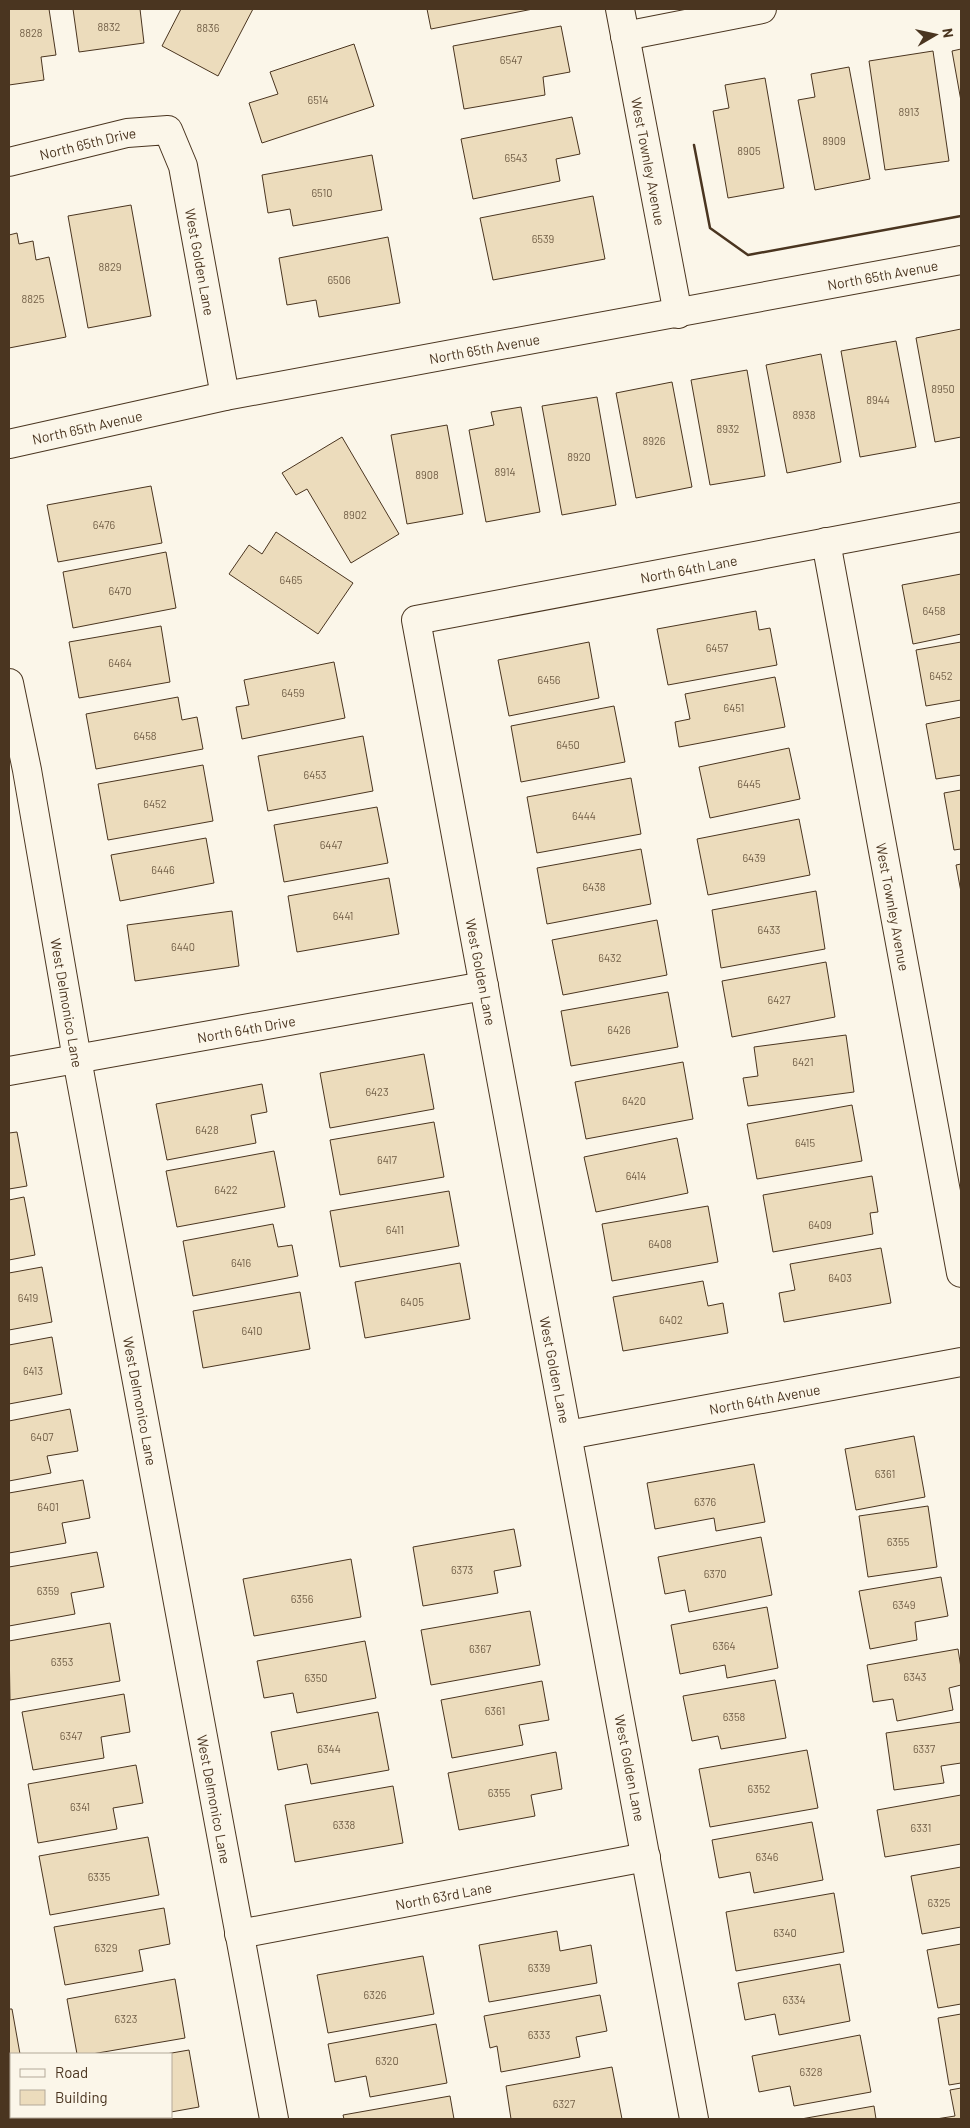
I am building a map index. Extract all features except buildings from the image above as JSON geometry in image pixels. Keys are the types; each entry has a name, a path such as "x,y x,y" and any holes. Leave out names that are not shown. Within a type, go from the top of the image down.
{"street":[{"name":"West Townley Avenue","path":"620,9 678,314"},
{"path":"625,36 762,9"},
{"name":"North 65th Drive","path":"9,162 127,133 168,130"},
{"name":"West Golden Lane","path":"168,130 183,166 226,396"},
{"name":"North 65th Avenue","path":"9,444 226,396 678,314 961,260"},
{"name":"North 64th Lane","path":"416,620 961,517"},
{"name":"West Townley Avenue","path":"826,542 961,1273"},
{"name":"West Golden Lane","path":"416,620 694,2119"},
{"name":"West Delmonico Lane","path":"9,683 27,770 77,1059 274,2119"},
{"name":"North 64th Drive","path":"9,1071 484,986"},
{"name":"North 64th Avenue","path":"568,1435 961,1362"},
{"name":"North 63rd Lane","path":"239,1934 646,1857"}],"wall":[{"path":"694,145 710,228 748,255 961,216"}]}
